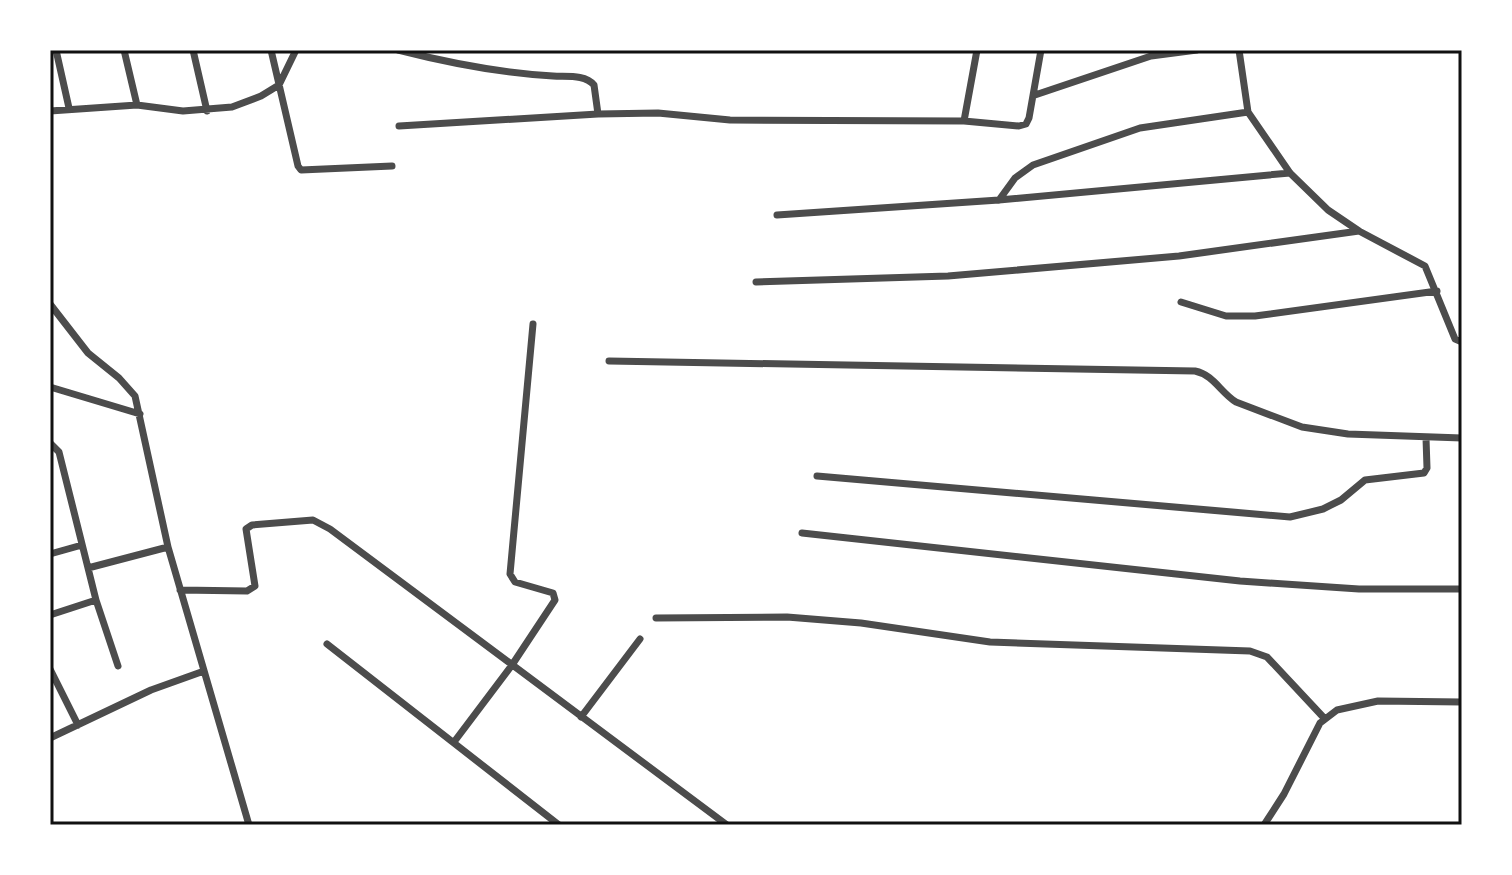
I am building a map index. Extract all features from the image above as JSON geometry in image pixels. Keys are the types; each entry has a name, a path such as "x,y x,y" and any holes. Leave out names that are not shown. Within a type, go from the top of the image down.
{"street":[{"path":"56,50 69,108"},
{"path":"124,50 137,105"},
{"path":"193,50 207,111"},
{"path":"271,50 301,170 392,166"},
{"path":"50,111 137,105 183,111 232,107 279,85 296,50"},
{"path":"398,50 475,68 585,78 594,85 598,114"},
{"path":"964,121 977,50"},
{"path":"399,126 658,113 730,120 964,121 1019,126 1026,124 1029,118 1041,50"},
{"path":"1035,95 1151,56 1197,50"},
{"path":"1239,50 1248,112 1290,173 1328,210 1359,231 1425,266 1455,339 1462,342"},
{"path":"999,200 1015,178 1033,165 1047,160 1140,128 1248,112"},
{"path":"777,215 999,200 1290,173"},
{"path":"756,282 963,275 1179,256 1359,231"},
{"path":"1181,302 1226,316 1255,316 1437,291"},
{"path":"50,304 88,353 119,378 135,396 168,547 249,825"},
{"path":"454,742 512,665 556,596 515,582 510,574 533,324"},
{"path":"609,361 1195,371 1210,377 1236,402 1302,427 1348,434 1462,438"},
{"path":"50,387 140,414"},
{"path":"817,476 1290,517 1323,509 1341,500 1365,480 1424,473 1427,468 1426,438"},
{"path":"50,443 59,452 96,600 118,666"},
{"path":"180,590 247,591 255,586 246,529 252,525 313,520 330,529 727,825"},
{"path":"802,533 1240,581 1359,589 1462,589"},
{"path":"50,554 82,545"},
{"path":"88,568 168,547"},
{"path":"50,615 96,600"},
{"path":"656,618 787,617 861,623 990,642 1250,651 1267,657 1325,719"},
{"path":"581,717 640,639"},
{"path":"327,644 559,825"},
{"path":"50,669 78,725"},
{"path":"50,738 151,690 204,671"},
{"path":"1264,825 1325,719 1337,710 1378,701 1462,702"}]}
